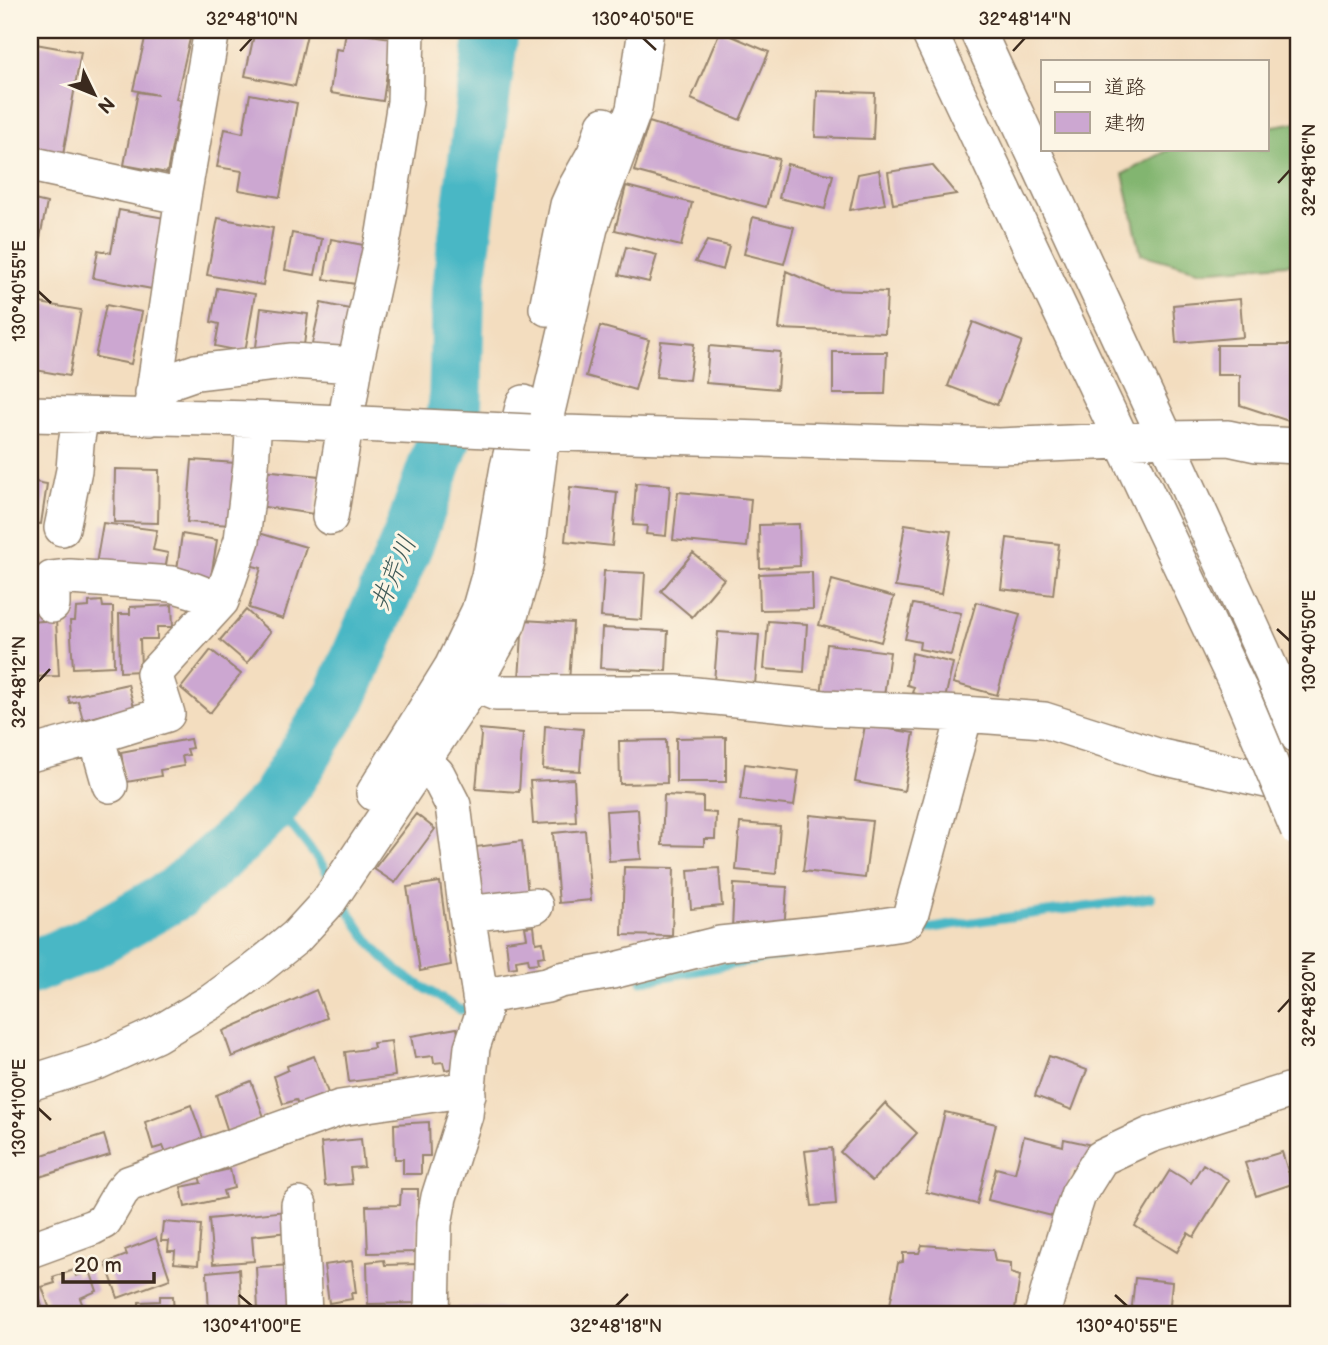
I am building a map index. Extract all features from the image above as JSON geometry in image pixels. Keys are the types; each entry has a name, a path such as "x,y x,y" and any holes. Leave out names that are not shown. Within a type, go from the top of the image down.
{"street":[{"path":"152,406 183,197 212,30"},
{"path":"330,517 354,424 355,365 384,233 405,102 407,30"},
{"path":"296,936 292,923 294,914 350,833 444,678 479,611 489,576 508,467 550,296 568,205 594,153 609,112 623,30"},
{"path":"30,1083 99,1061 156,1035 211,1002 296,936 328,902 474,684 508,623 526,561 536,432 590,228 634,109 646,30"},
{"path":"928,30 1240,691 1298,829"},
{"path":"977,30 1272,672 1298,736"},
{"path":"30,164 183,197"},
{"path":"152,406 173,380 196,372 292,361 355,365"},
{"path":"30,414 81,416 152,406 254,419 536,432 999,446 1228,438 1256,444 1298,446"},
{"path":"62,528 74,470 81,416"},
{"path":"30,754 167,714 154,674 221,601 242,540 254,419"},
{"path":"52,606 52,579 70,577 172,584 221,601"},
{"path":"474,684 496,693 676,693 824,708 1044,720 1157,756 1298,787"},
{"path":"481,1004 560,980 612,971 720,944 902,923 911,912 963,715"},
{"path":"96,736 110,785"},
{"path":"423,761 437,774 453,806 481,1004 472,1047 465,1115 439,1197 434,1223 432,1315"},
{"path":"467,914 535,906"},
{"path":"1042,1315 1078,1195 1101,1158 1150,1135 1298,1088"},
{"path":"30,1250 104,1221 128,1184 327,1112 455,1091 468,1094"},
{"path":"299,1205 304,1315"}],"green space":[{"path":"1298,122 1298,263 1201,271 1141,254 1123,174 1168,150 1268,150 1268,127"}],"building":[{"path":"147,30 192,30 176,99 181,100 167,173 124,165 138,92 158,95 133,90"},
{"path":"255,30 308,30 295,86 245,76"},
{"path":"720,31 769,52 740,120 691,99"},
{"path":"346,32 392,38 383,101 330,93 336,49 343,50"},
{"path":"30,43 81,52 63,155 30,149"},
{"path":"817,91 875,93 873,139 815,137"},
{"path":"250,94 297,103 280,197 239,190 242,171 217,167 225,129 243,133"},
{"path":"649,122 722,145 779,159 766,207 634,171"},
{"path":"787,164 833,175 825,209 779,198"},
{"path":"932,165 956,194 893,204 888,172"},
{"path":"879,170 885,204 850,210 858,174"},
{"path":"626,186 692,203 681,246 615,230"},
{"path":"30,199 47,203 33,272 30,272"},
{"path":"119,210 165,218 152,289 93,278 98,250 111,253"},
{"path":"753,217 794,227 784,264 744,254"},
{"path":"218,218 273,228 263,285 207,275"},
{"path":"292,233 322,239 315,275 285,270"},
{"path":"331,239 369,246 362,285 324,279"},
{"path":"707,241 729,246 723,270 695,262"},
{"path":"626,247 657,255 649,282 619,275"},
{"path":"786,271 829,290 887,292 885,333 779,329"},
{"path":"217,288 255,294 245,352 215,346 219,324 211,322"},
{"path":"1240,299 1243,337 1176,343 1173,305"},
{"path":"34,302 81,310 69,376 30,369 30,325"},
{"path":"321,303 359,311 349,356 311,348"},
{"path":"106,305 142,312 131,364 95,357"},
{"path":"261,308 308,314 303,353 256,347"},
{"path":"973,322 1022,341 997,405 948,386"},
{"path":"600,326 649,340 635,390 586,376"},
{"path":"661,341 694,344 689,380 656,377"},
{"path":"1217,345 1298,345 1298,424 1240,405 1240,375 1217,375"},
{"path":"709,346 780,352 777,389 706,383"},
{"path":"833,352 887,352 885,394 833,394"},
{"path":"192,460 236,463 231,525 187,522"},
{"path":"115,469 159,470 158,523 114,522"},
{"path":"263,470 319,476 314,514 258,506"},
{"path":"30,481 47,484 41,524 30,523"},
{"path":"636,483 670,485 666,536 646,534 647,526 633,525"},
{"path":"570,487 617,492 612,546 565,541"},
{"path":"678,492 751,499 747,547 673,540"},
{"path":"103,523 157,530 153,550 168,553 164,576 96,564"},
{"path":"799,524 800,566 760,568 759,525"},
{"path":"905,524 951,531 941,594 895,587"},
{"path":"259,533 306,547 283,619 249,608 261,568 249,565"},
{"path":"182,534 217,540 210,583 176,577"},
{"path":"1007,538 1059,544 1053,595 1001,589"},
{"path":"693,553 724,579 692,617 661,591"},
{"path":"604,571 645,573 642,620 601,617"},
{"path":"812,572 813,609 760,610 759,574"},
{"path":"832,580 894,597 881,642 819,625"},
{"path":"102,601 103,607 113,607 114,666 73,668 70,621 75,621 76,608 89,607 89,602"},
{"path":"976,602 1020,614 997,695 953,683"},
{"path":"913,604 961,613 951,655 919,649 920,642 905,639"},
{"path":"172,605 173,627 157,627 157,639 140,639 141,671 120,672 119,614 130,614 130,607"},
{"path":"246,610 270,632 247,663 220,640"},
{"path":"56,620 59,676 30,677 30,622"},
{"path":"523,620 573,623 569,682 519,679"},
{"path":"768,621 807,624 804,672 764,669"},
{"path":"602,628 668,631 666,671 600,668"},
{"path":"718,632 759,635 755,685 714,682"},
{"path":"827,644 890,652 883,703 821,695"},
{"path":"211,650 241,674 210,713 181,688"},
{"path":"912,653 953,663 945,699 912,693 914,687 907,685"},
{"path":"128,684 134,707 83,720 78,701 70,703 68,697"},
{"path":"865,725 914,733 904,791 855,782"},
{"path":"545,726 583,729 580,771 543,769"},
{"path":"479,729 523,733 519,792 476,789 481,735"},
{"path":"726,737 726,782 676,782 676,738"},
{"path":"190,739 192,748 187,749 189,755 182,756 184,766 160,770 161,776 121,783 124,773 121,752"},
{"path":"666,740 667,783 620,784 619,741"},
{"path":"745,764 799,771 794,806 740,800"},
{"path":"574,779 576,822 533,824 530,781"},
{"path":"664,795 703,797 703,812 716,813 715,839 704,839 704,846 662,845"},
{"path":"638,809 641,859 609,861 606,811"},
{"path":"416,814 435,829 395,883 374,869"},
{"path":"810,815 872,821 865,878 803,871"},
{"path":"740,823 780,826 776,874 736,870"},
{"path":"585,830 591,900 559,903 553,833"},
{"path":"522,841 528,894 483,900 476,847"},
{"path":"624,867 674,868 672,936 622,935"},
{"path":"719,868 722,906 691,909 688,870"},
{"path":"440,882 451,965 420,971 407,887"},
{"path":"734,884 787,887 784,932 732,929"},
{"path":"534,926 536,943 543,942 545,956 538,957 539,963 529,964 528,958 516,960 517,967 509,968 506,941 527,938 525,927"},
{"path":"316,990 327,1018 232,1057 223,1031"},
{"path":"457,1028 464,1066 445,1070 443,1062 434,1063 433,1056 415,1058 411,1036"},
{"path":"391,1041 395,1076 349,1082 345,1052 374,1048 373,1043"},
{"path":"314,1056 328,1093 298,1105 296,1100 283,1104 274,1076 288,1070 287,1066"},
{"path":"1049,1056 1087,1070 1072,1110 1035,1096"},
{"path":"251,1081 264,1117 228,1132 216,1095"},
{"path":"885,1103 917,1133 872,1181 840,1152"},
{"path":"191,1105 204,1141 167,1156 163,1146 153,1149 145,1122"},
{"path":"945,1112 996,1124 977,1204 926,1192"},
{"path":"429,1122 430,1156 421,1156 421,1174 403,1174 403,1159 395,1159 394,1124"},
{"path":"104,1135 110,1155 33,1179 30,1159"},
{"path":"1024,1136 1063,1146 1064,1139 1092,1145 1085,1172 1072,1169 1060,1218 988,1200 996,1168 1015,1173"},
{"path":"361,1139 364,1167 350,1168 352,1184 325,1186 321,1143"},
{"path":"832,1148 836,1204 812,1206 805,1151"},
{"path":"1282,1152 1292,1184 1256,1196 1245,1163"},
{"path":"1203,1164 1229,1180 1194,1237 1188,1233 1177,1252 1135,1226 1170,1170 1191,1183"},
{"path":"230,1169 234,1188 223,1191 225,1198 185,1207 181,1187 201,1183 199,1176"},
{"path":"401,1189 418,1189 418,1252 368,1253 366,1206 400,1205"},
{"path":"286,1211 288,1232 252,1236 254,1261 213,1264 209,1219"},
{"path":"163,1222 201,1225 198,1265 174,1263 175,1251 168,1251 169,1241 161,1241"},
{"path":"156,1238 170,1279 118,1298 106,1263 127,1255 125,1250"},
{"path":"922,1245 993,1250 995,1261 1011,1263 1011,1273 1020,1276 1014,1315 888,1315 898,1263 903,1262 903,1253 919,1253"},
{"path":"384,1260 385,1265 418,1264 419,1303 368,1304 367,1262"},
{"path":"352,1261 356,1293 351,1293 352,1299 329,1303 324,1265"},
{"path":"294,1265 296,1315 251,1315 251,1311 258,1311 256,1267"},
{"path":"239,1269 242,1315 209,1315 207,1272"},
{"path":"74,1270 76,1276 90,1271 97,1291 80,1298 83,1306 52,1315 42,1287 55,1283 53,1277"},
{"path":"1135,1278 1172,1282 1169,1315 1131,1315"},
{"path":"34,1282 45,1315 30,1315 30,1283"},
{"path":"160,1296 173,1296 174,1315 139,1315 139,1302 160,1301"},
{"path":"457,1307 547,1310 547,1315 456,1315"}],"waterway":[{"name":"井芹川","path":"30,968 86,945 177,893 274,803 342,694 409,538 455,408 458,291 492,30"},
{"path":"274,803 324,867 331,880"},
{"path":"911,932 1151,898"},
{"path":"342,899 368,940 394,968 460,1010 476,1008"},
{"path":"642,981 797,953"}]}
